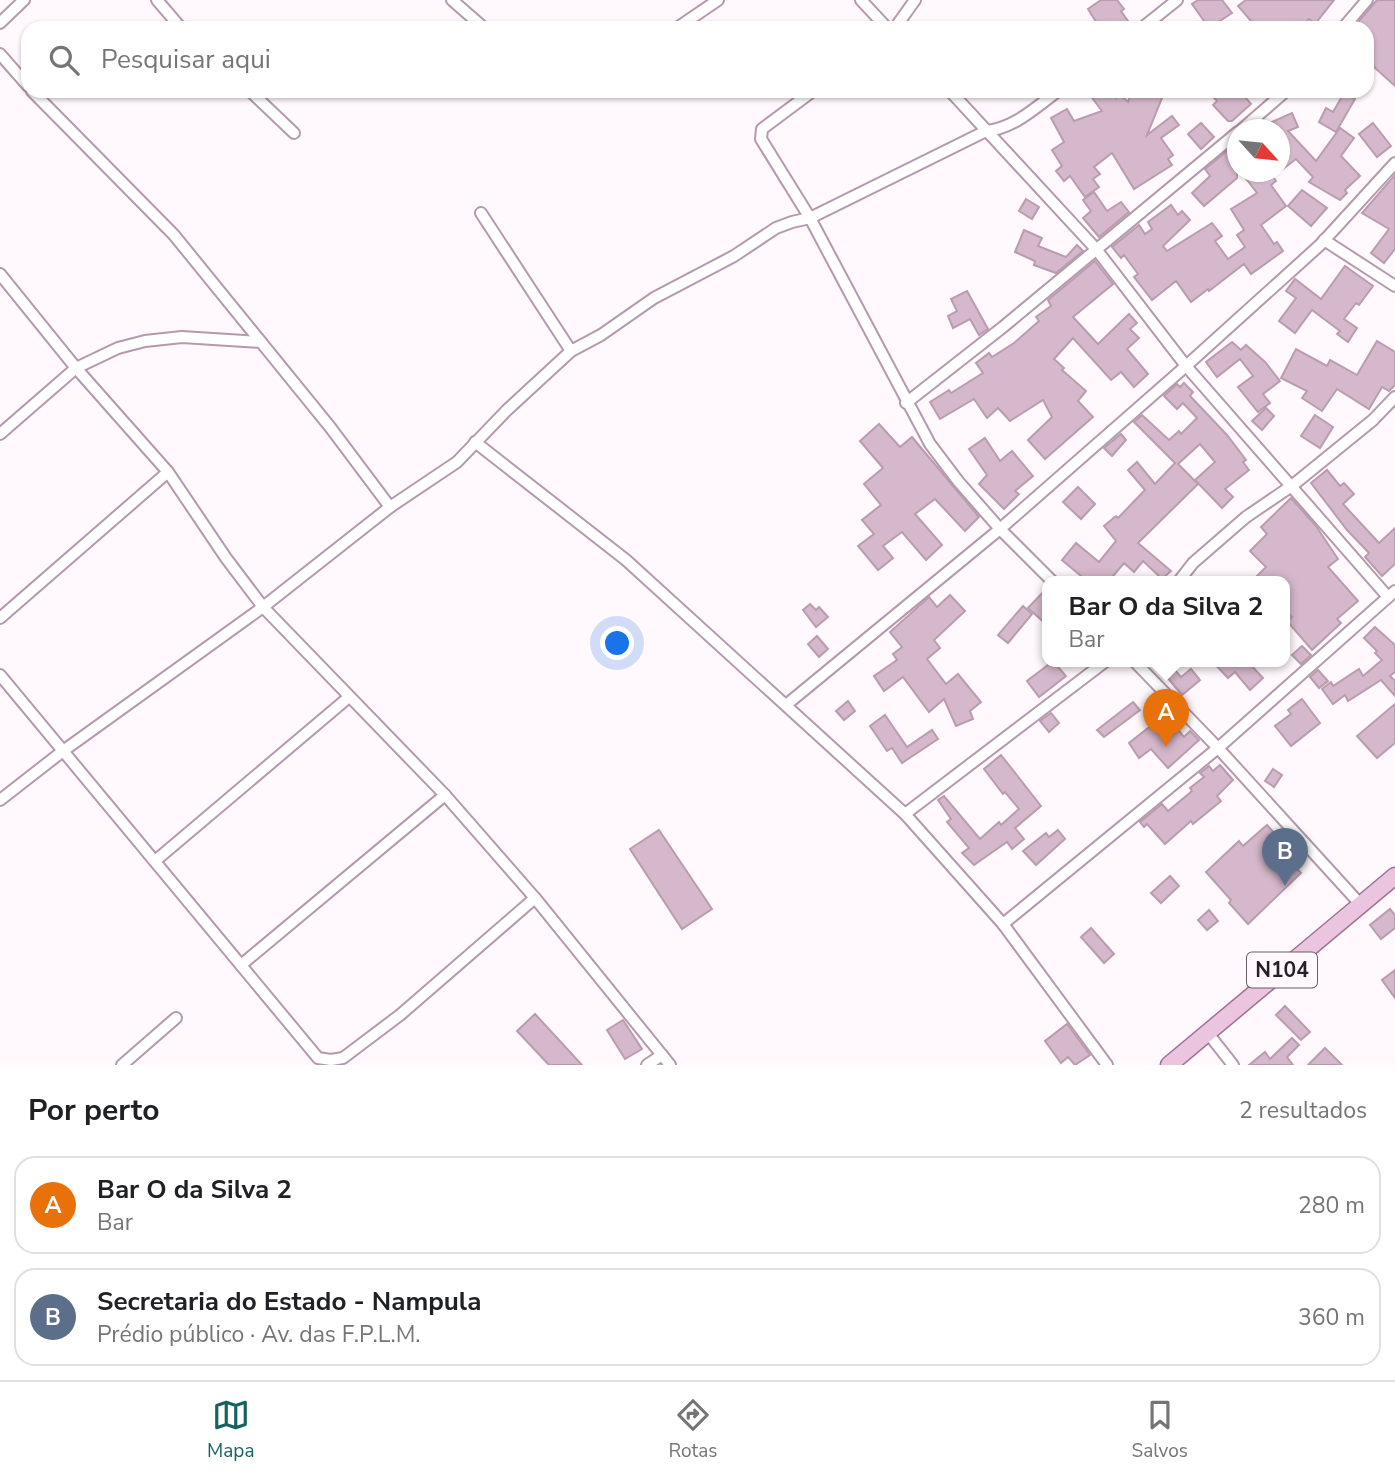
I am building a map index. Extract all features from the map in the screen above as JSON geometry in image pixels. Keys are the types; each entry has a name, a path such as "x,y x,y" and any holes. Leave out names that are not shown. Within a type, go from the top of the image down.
{"main road":[{"name":"N104","path":"1169,1065 1395,876"}],"street":[{"path":"0,23 24,0"},
{"path":"157,0 175,21"},
{"path":"452,0 476,21"},
{"path":"687,21 718,0"},
{"path":"861,0 880,21"},
{"path":"900,21 915,0"},
{"path":"1151,21 1177,0"},
{"path":"1349,21 1367,0"},
{"path":"1,56 21,78"},
{"path":"39,98 174,235 390,507"},
{"path":"257,98 294,133"},
{"path":"804,98 762,129 761,139 810,218 930,444 1000,529 1047,576"},
{"path":"956,98 1096,248 1186,366 1391,594 1218,748 1003,925"},
{"path":"0,800 263,607 390,507 457,462 571,352 601,335 654,298 734,256 776,229 810,218 986,131 1000,130 1013,124 1048,98"},
{"path":"1253,119 1278,98"},
{"path":"906,402 1003,327 1227,141"},
{"path":"786,705 1000,529 1186,366 1324,240 1395,163"},
{"path":"481,214 571,352"},
{"path":"1324,240 1395,286"},
{"path":"0,274 76,368 168,472 263,607 445,795 536,898 670,1065"},
{"path":"0,434 76,368 118,348 145,341 182,337 261,342"},
{"path":"1183,576 1193,563 1246,517 1293,485 1373,420 1395,397"},
{"path":"475,442 626,560 905,814 1003,925 1107,1065"},
{"path":"0,618 168,472"},
{"path":"905,814 1098,667"},
{"path":"1139,667 1218,748 1361,905"},
{"path":"0,675 241,965 314,1061 343,1058 400,1015 536,898"},
{"path":"155,861 349,696"},
{"path":"241,965 445,795"},
{"path":"122,1065 176,1018"},
{"path":"1207,1032 1233,1065"},
{"path":"647,1065 662,1055"}],"building":[{"path":"1101,0 1117,0 1128,21 1096,21 1088,9"},
{"path":"1198,0 1222,0 1232,13 1220,21 1204,21 1192,4"},
{"path":"1246,0 1334,0 1317,21 1251,21 1238,6"},
{"path":"1377,0 1395,0 1395,86 1374,67 1374,21 1359,21"},
{"path":"1092,98 1124,98 1128,102 1129,98 1162,98 1147,135 1172,116 1179,125 1161,138 1173,155 1168,159 1172,165 1134,189 1112,153 1094,167 1100,174 1093,179 1099,187 1085,197 1070,176 1064,181 1056,171 1062,166 1052,150 1064,142 1051,118 1067,109 1074,121 1102,111"},
{"path":"1214,98 1246,98 1251,104 1234,119 1227,120 1213,105 1217,101"},
{"path":"1341,98 1355,99 1336,132 1319,122 1326,108 1333,112"},
{"path":"1292,113 1298,127 1290,130 1290,119 1279,119"},
{"path":"1201,123 1214,137 1201,149 1188,134"},
{"path":"1373,123 1391,146 1377,157 1359,134"},
{"path":"1340,128 1354,138 1341,156 1360,176 1345,190 1347,193 1340,200 1309,182 1313,177 1296,159 1290,164 1290,133 1316,161"},
{"path":"1227,151 1227,182 1232,182 1204,206 1192,193 1210,176 1205,169"},
{"path":"1395,175 1395,249 1384,263 1371,253 1389,229 1362,213"},
{"path":"1249,182 1275,182 1271,185 1286,206 1261,225 1274,244 1277,242 1283,251 1251,274 1244,264 1191,302 1176,281 1152,300 1134,277 1138,274 1124,255 1121,258 1112,247 1139,225 1145,234 1152,229 1148,222 1171,205 1178,215 1182,211 1190,220 1163,246 1167,251 1212,223 1222,236 1215,241 1228,259 1245,247 1237,235 1244,230 1231,209 1257,193"},
{"path":"1302,190 1327,208 1311,226 1288,206"},
{"path":"1094,192 1107,211 1121,202 1129,212 1099,237 1083,218 1091,211 1083,200"},
{"path":"1026,199 1039,207 1032,219 1019,211"},
{"path":"1024,230 1042,238 1038,246 1066,257 1077,245 1083,251 1056,273 1034,265 1035,261 1015,252"},
{"path":"1095,261 1113,284 1073,317 1098,344 1129,314 1137,323 1130,329 1139,338 1127,349 1148,374 1134,387 1121,372 1111,380 1073,338 1054,359 1064,368 1062,370 1086,391 1078,401 1093,417 1045,459 1028,440 1052,417 1043,400 1010,421 998,408 987,418 974,399 940,419 930,402 949,390 951,393 983,373 976,363 989,353 992,357 1014,343 1039,321 1036,317 1051,306 1048,300"},
{"path":"1345,266 1373,286 1344,319 1357,328 1348,342 1337,334 1340,331 1312,310 1295,333 1279,321 1296,298 1286,291 1295,279 1321,299"},
{"path":"967,291 988,329 979,335 970,319 953,328 948,316 957,311 951,299"},
{"path":"1377,341 1395,352 1395,385 1389,391 1382,387 1369,409 1337,389 1322,411 1302,398 1307,391 1281,378 1296,349 1327,366 1330,360 1357,375"},
{"path":"1232,342 1241,350 1246,345 1265,362 1280,381 1263,394 1270,403 1258,412 1238,387 1253,376 1240,359 1217,377 1206,362"},
{"path":"1184,383 1193,392 1190,396 1227,435 1246,460 1243,462 1249,470 1225,489 1233,497 1222,508 1195,480 1215,462 1200,444 1178,464 1198,484 1138,543 1171,571 1165,576 1159,576 1143,561 1134,572 1124,563 1113,576 1081,576 1062,560 1076,543 1099,562 1116,541 1104,526 1116,516 1118,518 1145,490 1128,470 1137,462 1155,484 1175,463 1134,422 1142,415 1169,440 1179,431 1181,434 1197,418 1183,403 1177,409 1164,396 1177,384 1180,387"},
{"path":"1266,408 1274,416 1262,430 1252,421"},
{"path":"1315,415 1333,427 1320,448 1301,436"},
{"path":"879,424 900,447 912,437 979,517 965,531 935,499 915,514 942,545 926,560 902,532 883,546 893,558 878,570 858,546 874,534 862,520 881,505 864,484 883,468 860,441"},
{"path":"1121,434 1126,440 1112,456 1104,448"},
{"path":"985,438 1000,461 1012,451 1033,476 1015,491 1019,494 1004,509 979,484 987,475 969,449"},
{"path":"1327,470 1340,486 1344,483 1354,494 1343,504 1379,543 1395,528 1395,564 1382,576 1365,557 1369,553 1347,530 1311,483"},
{"path":"1078,487 1095,504 1081,519 1063,502"},
{"path":"1291,498 1316,526 1338,559 1328,567 1358,601 1337,619 1341,623 1312,650 1290,624 1290,576 1257,576 1266,567 1250,551 1267,534 1261,527"},
{"path":"1042,593 1042,621 1028,608"},
{"path":"950,595 965,611 934,640 940,648 927,659 946,684 958,674 981,702 970,711 973,719 956,726 944,699 929,712 903,677 884,691 874,676 897,660 893,654 902,647 890,632 929,597 937,607"},
{"path":"810,604 816,610 819,607 828,617 816,627 803,610"},
{"path":"1023,606 1032,614 1008,643 998,635"},
{"path":"1375,627 1395,645 1395,672 1390,676 1395,681 1395,696 1381,680 1348,701 1345,695 1333,704 1322,689 1331,682 1333,686 1359,669 1363,676 1382,660 1364,638"},
{"path":"817,636 828,649 819,657 808,644"},
{"path":"1302,646 1311,655 1301,664 1292,655"},
{"path":"1045,667 1058,667 1066,676 1039,697 1027,681"},
{"path":"1218,667 1253,667 1263,678 1250,690 1235,672 1228,678"},
{"path":"1191,669 1200,680 1182,695 1167,677 1175,670 1181,677"},
{"path":"1318,670 1328,681 1319,688 1310,677"},
{"path":"1302,699 1320,723 1291,746 1275,726 1291,714 1288,710"},
{"path":"848,701 855,711 844,720 836,711"},
{"path":"1133,702 1140,710 1104,737 1097,730"},
{"path":"1395,704 1395,743 1377,758 1357,736"},
{"path":"1051,713 1059,723 1049,732 1040,721"},
{"path":"1166,714 1184,737 1190,731 1199,740 1168,768 1151,749 1139,758 1129,743"},
{"path":"885,715 907,747 932,730 938,739 902,763 892,748 887,751 870,726"},
{"path":"1001,755 1041,806 1015,828 1024,839 1012,849 1007,842 974,865 962,853 969,848 947,822 951,819 938,800 944,796 980,839 999,822 1001,825 1019,809 1005,792 1003,794 984,769"},
{"path":"1220,765 1233,780 1217,796 1221,801 1193,824 1191,821 1165,844 1147,824 1144,827 1140,822 1162,804 1168,811 1204,777 1200,773 1209,766 1213,771"},
{"path":"1273,769 1282,775 1274,787 1265,781"},
{"path":"1267,825 1298,859 1293,864 1301,873 1248,924 1206,872 1239,841 1243,846"},
{"path":"659,830 712,909 682,929 630,849"},
{"path":"1058,830 1065,839 1036,865 1023,851 1046,833 1049,837"},
{"path":"1170,876 1179,886 1161,903 1151,893"},
{"path":"1390,909 1395,915 1395,928 1381,939 1370,925"},
{"path":"1209,910 1218,921 1207,930 1198,920"},
{"path":"1091,928 1114,954 1104,963 1081,937"},
{"path":"1395,970 1395,998 1382,980"},
{"path":"1285,1006 1310,1032 1301,1040 1276,1015"},
{"path":"535,1014 582,1065 549,1065 517,1031"},
{"path":"623,1020 642,1049 625,1059 607,1030"},
{"path":"1067,1024 1090,1055 1075,1065 1068,1057 1061,1063 1045,1041"},
{"path":"1292,1038 1299,1045 1287,1057 1293,1065 1249,1065 1265,1052 1270,1059"},
{"path":"1325,1048 1342,1065 1308,1065"}],"place":[{"name":"Bar O da Silva 2","path":"1166,747"},
{"name":"Secretaria do Estado - Nampula","path":"1285,886"}]}
